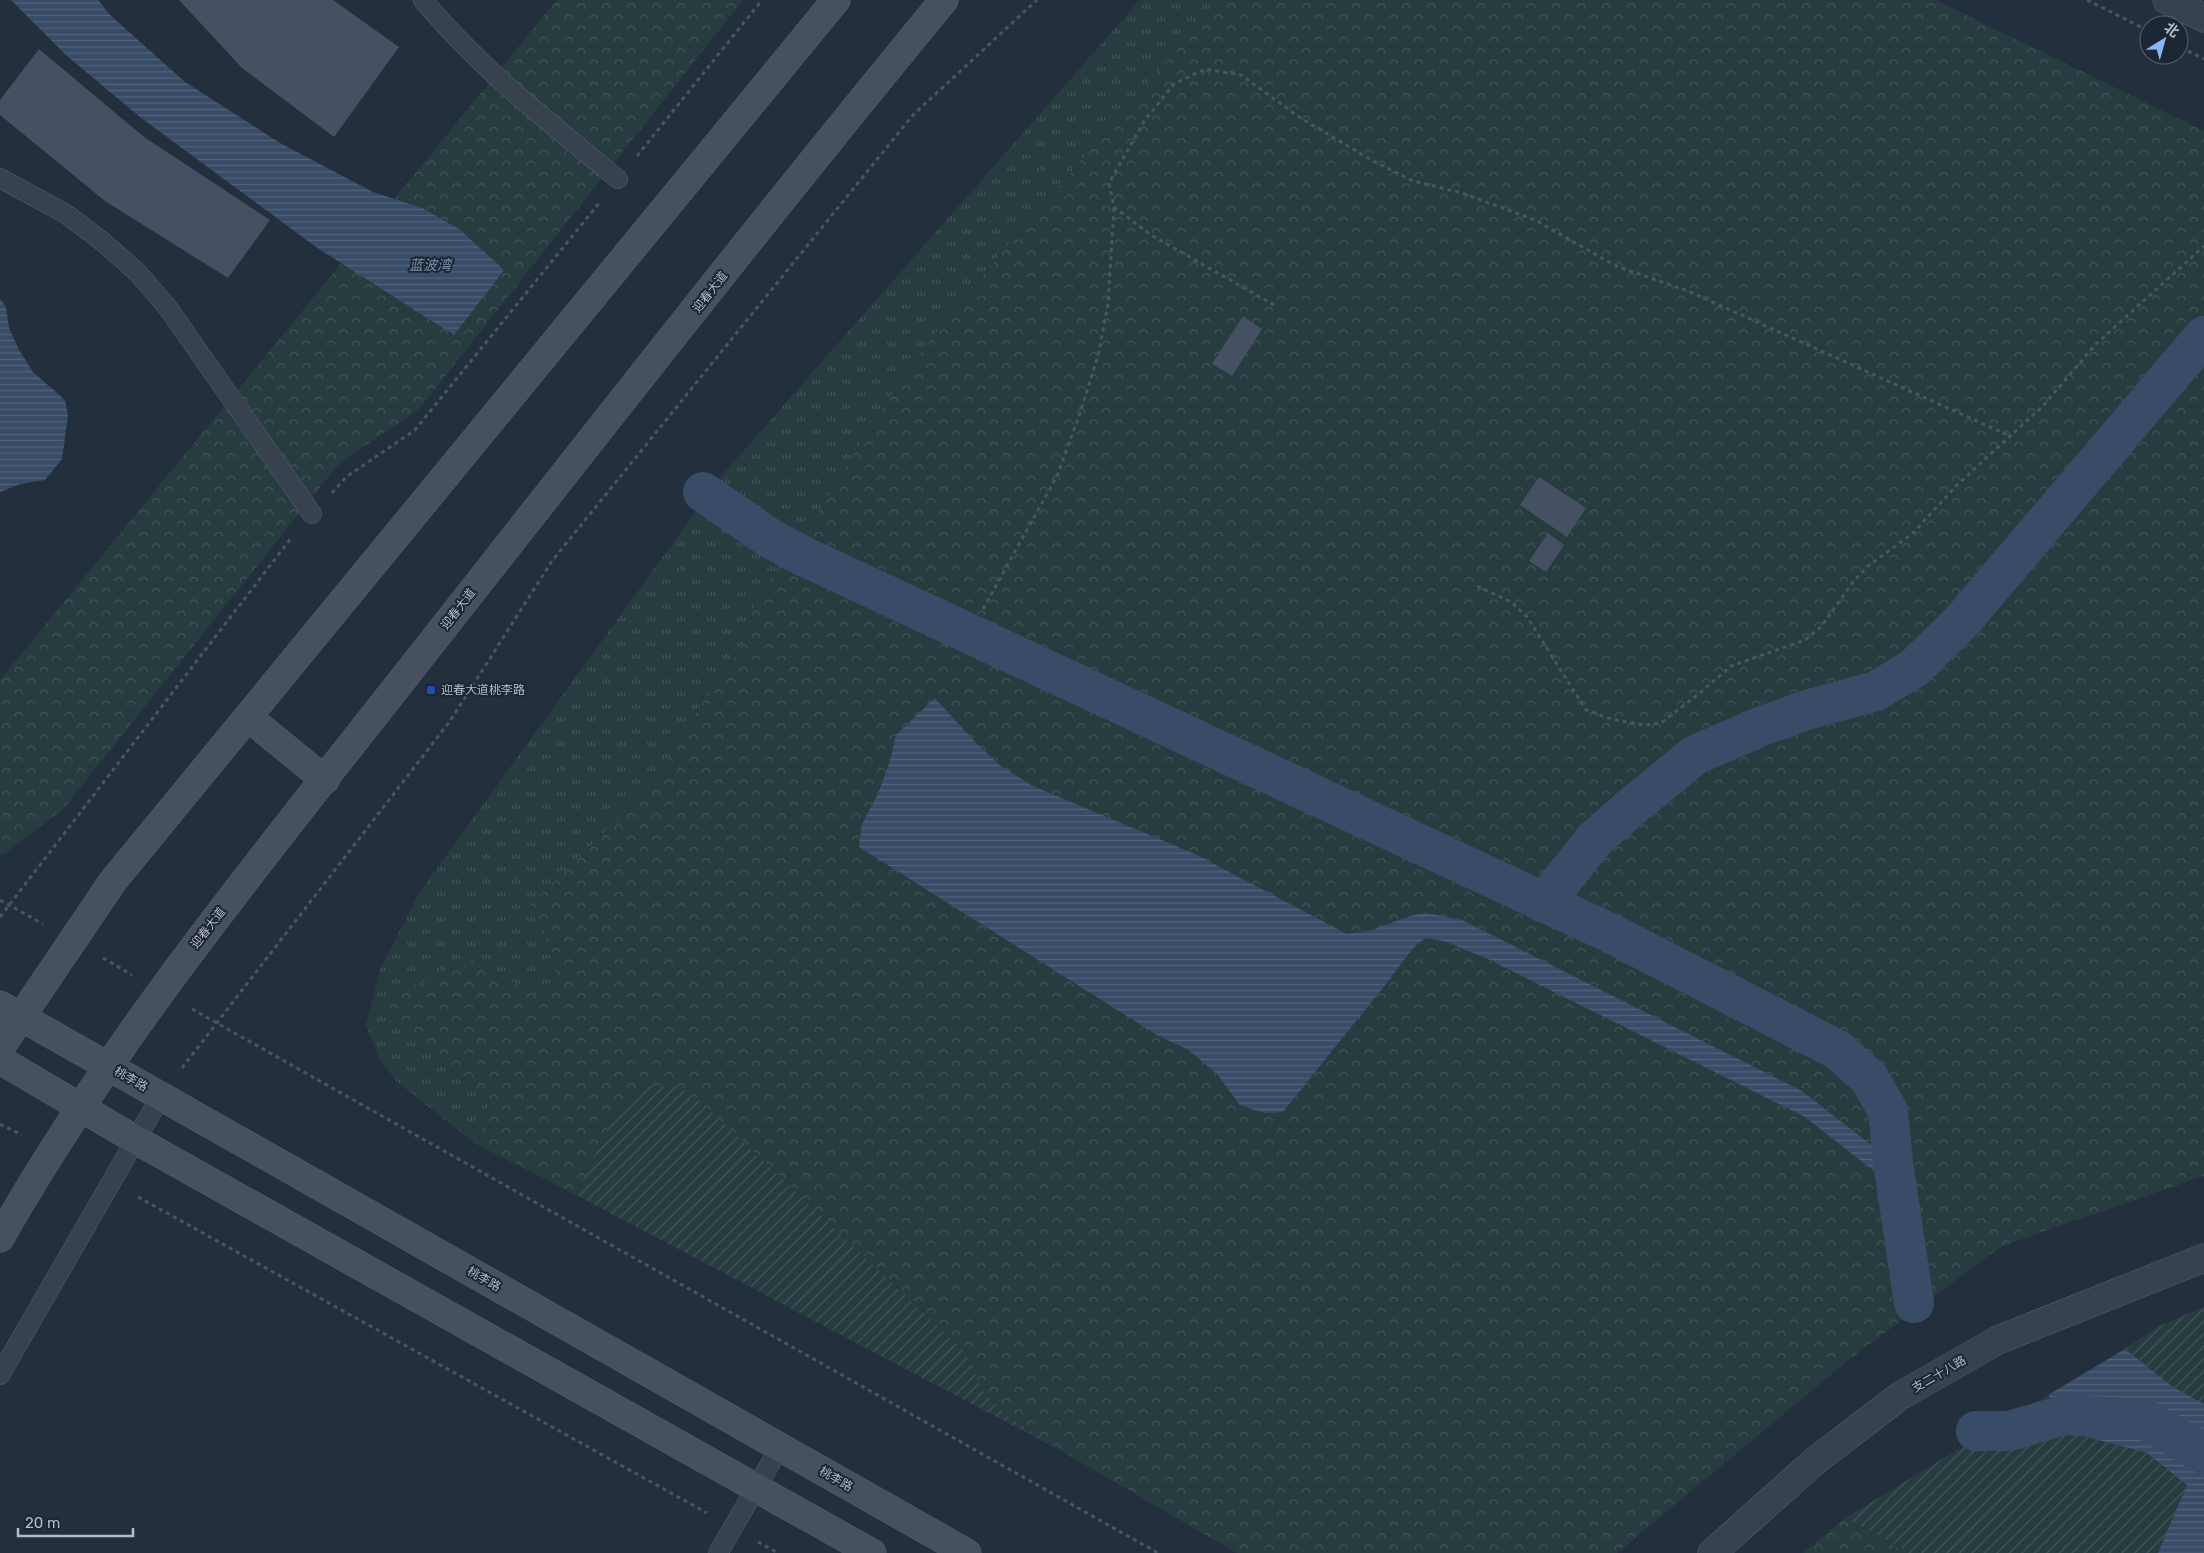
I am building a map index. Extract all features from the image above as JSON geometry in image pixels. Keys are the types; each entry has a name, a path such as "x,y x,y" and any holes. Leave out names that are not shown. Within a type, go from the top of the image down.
{"main road":[{"path":"0,1048 10,1011 72,941 113,881 836,0"},
{"name":"迎春大道","path":"0,1238 52,1151 182,961 857,106 944,0"},
{"path":"248,717 324,780"},
{"name":"桃李路","path":"10,1011 967,1553"},
{"path":"0,1060 80,1109 872,1553"}],"street":[{"path":"2167,0 2204,18"},
{"name":"支二十八路","path":"1712,1553 1814,1461 1900,1396 1998,1340 2204,1258"}],"lane":[{"path":"423,0 446,28 519,98 618,179"},
{"path":"0,178 66,214 103,242 138,273 168,308 312,514"},
{"path":"0,1375 161,1096"},
{"path":"718,1553 780,1447"}],"path":[{"path":"0,917 287,543 346,478 416,430 762,0"},
{"path":"161,1096 450,721 552,562 912,115 1037,0"},
{"path":"2088,0 2139,26"},
{"path":"982,609 1057,476 1098,356 1108,304 1114,207 1109,183 1145,120 1174,84 1205,69 1241,75 1299,117 1413,181 1462,193 1536,220 1616,266 1688,291 2010,436"},
{"path":"1114,207 1151,235 1274,304"},
{"path":"1477,586 1511,602 1527,617 1586,710 1611,720 1645,725 1661,722 1701,692 1731,666 1805,640 1821,627 1853,582 1868,566 1912,534 1956,486 2043,406 2095,345 2204,246"},
{"path":"0,900 1158,1553"},
{"path":"0,1124 52,1151"},
{"path":"111,1182 778,1553"}],"green space":[{"path":"557,0 743,0 419,409 336,467 64,808 6,853 0,855 0,680"},
{"path":"1140,0 1219,0 973,286 908,369 809,525 755,598 749,633 718,683 683,729 667,767 646,792 528,907 545,934 557,977 538,997 476,959 441,1064 489,1096 488,1116 476,1144 396,1081 378,1056 366,1025 380,970 419,893 723,474"},
{"path":"1219,0 1936,0 2204,131 2204,1176 2002,1246 1852,1357 1617,1553 1237,1553 1063,1452 1007,1416 981,1389 965,1352 697,1098 613,1117 576,1195 476,1144 488,1116 489,1096 441,1064 375,1002 476,959 538,997 557,977 545,934 528,907 646,792 667,767 683,729 718,683 749,633 755,598 809,525 908,369 973,286"},
{"path":"647,1086 676,1086 697,1098 965,1352 981,1389 1007,1416 1063,1452 576,1195 613,1117"},
{"path":"2204,1307 2204,1404 2173,1387 2125,1349 2157,1327"},
{"path":"2048,1395 2080,1435 2147,1453 2188,1485 2158,1553 1903,1553 1901,1548 1845,1518"},
{"path":"1845,1518 1901,1549 1903,1553 1803,1553"}],"water":[{"name":"蓝波湾","path":"11,0 98,0 110,15 185,82 280,143 373,192 422,208 459,229 504,270 454,335 316,247 140,117 67,56"},
{"path":"0,299 6,307 9,328 19,350 33,372 65,400 68,416 62,459 45,480 20,484 0,492"},
{"path":"935,698 977,744 1002,767 1033,786 1195,854 1347,934 1372,930 1410,916 1426,913 1462,920 1802,1091 1893,1162 1897,1189 1805,1117 1490,960 1444,941 1425,938 1412,949 1283,1112 1264,1113 1240,1105 1217,1074 1189,1050 1157,1035 859,847 862,824 878,794 890,761 896,735"},
{"path":"2125,1349 2173,1387 2204,1404 2204,1553 2158,1553 2187,1485 2147,1453 2080,1435 2048,1395"}],"building":[{"path":"179,0 333,0 399,47 334,137 242,68"},
{"path":"39,49 144,137 270,220 228,278 105,201 0,115 0,100"},
{"path":"1243,316 1262,329 1232,376 1212,364"},
{"path":"1539,477 1586,508 1567,537 1520,505"},
{"path":"1548,533 1564,545 1546,572 1529,561"}],"waterway":[{"path":"1544,903 1594,840 1695,755 1762,726 1810,709 1876,691 1914,668 1962,621 2204,336"},
{"path":"703,492 771,539 803,556 1610,933 1838,1050 1869,1078 1888,1111 1893,1162 1914,1303"},
{"path":"1976,1431 2009,1431 2064,1415 2145,1419 2204,1454"}],"place":[{"name":"迎春大道桃李路","path":"431,690"}]}
